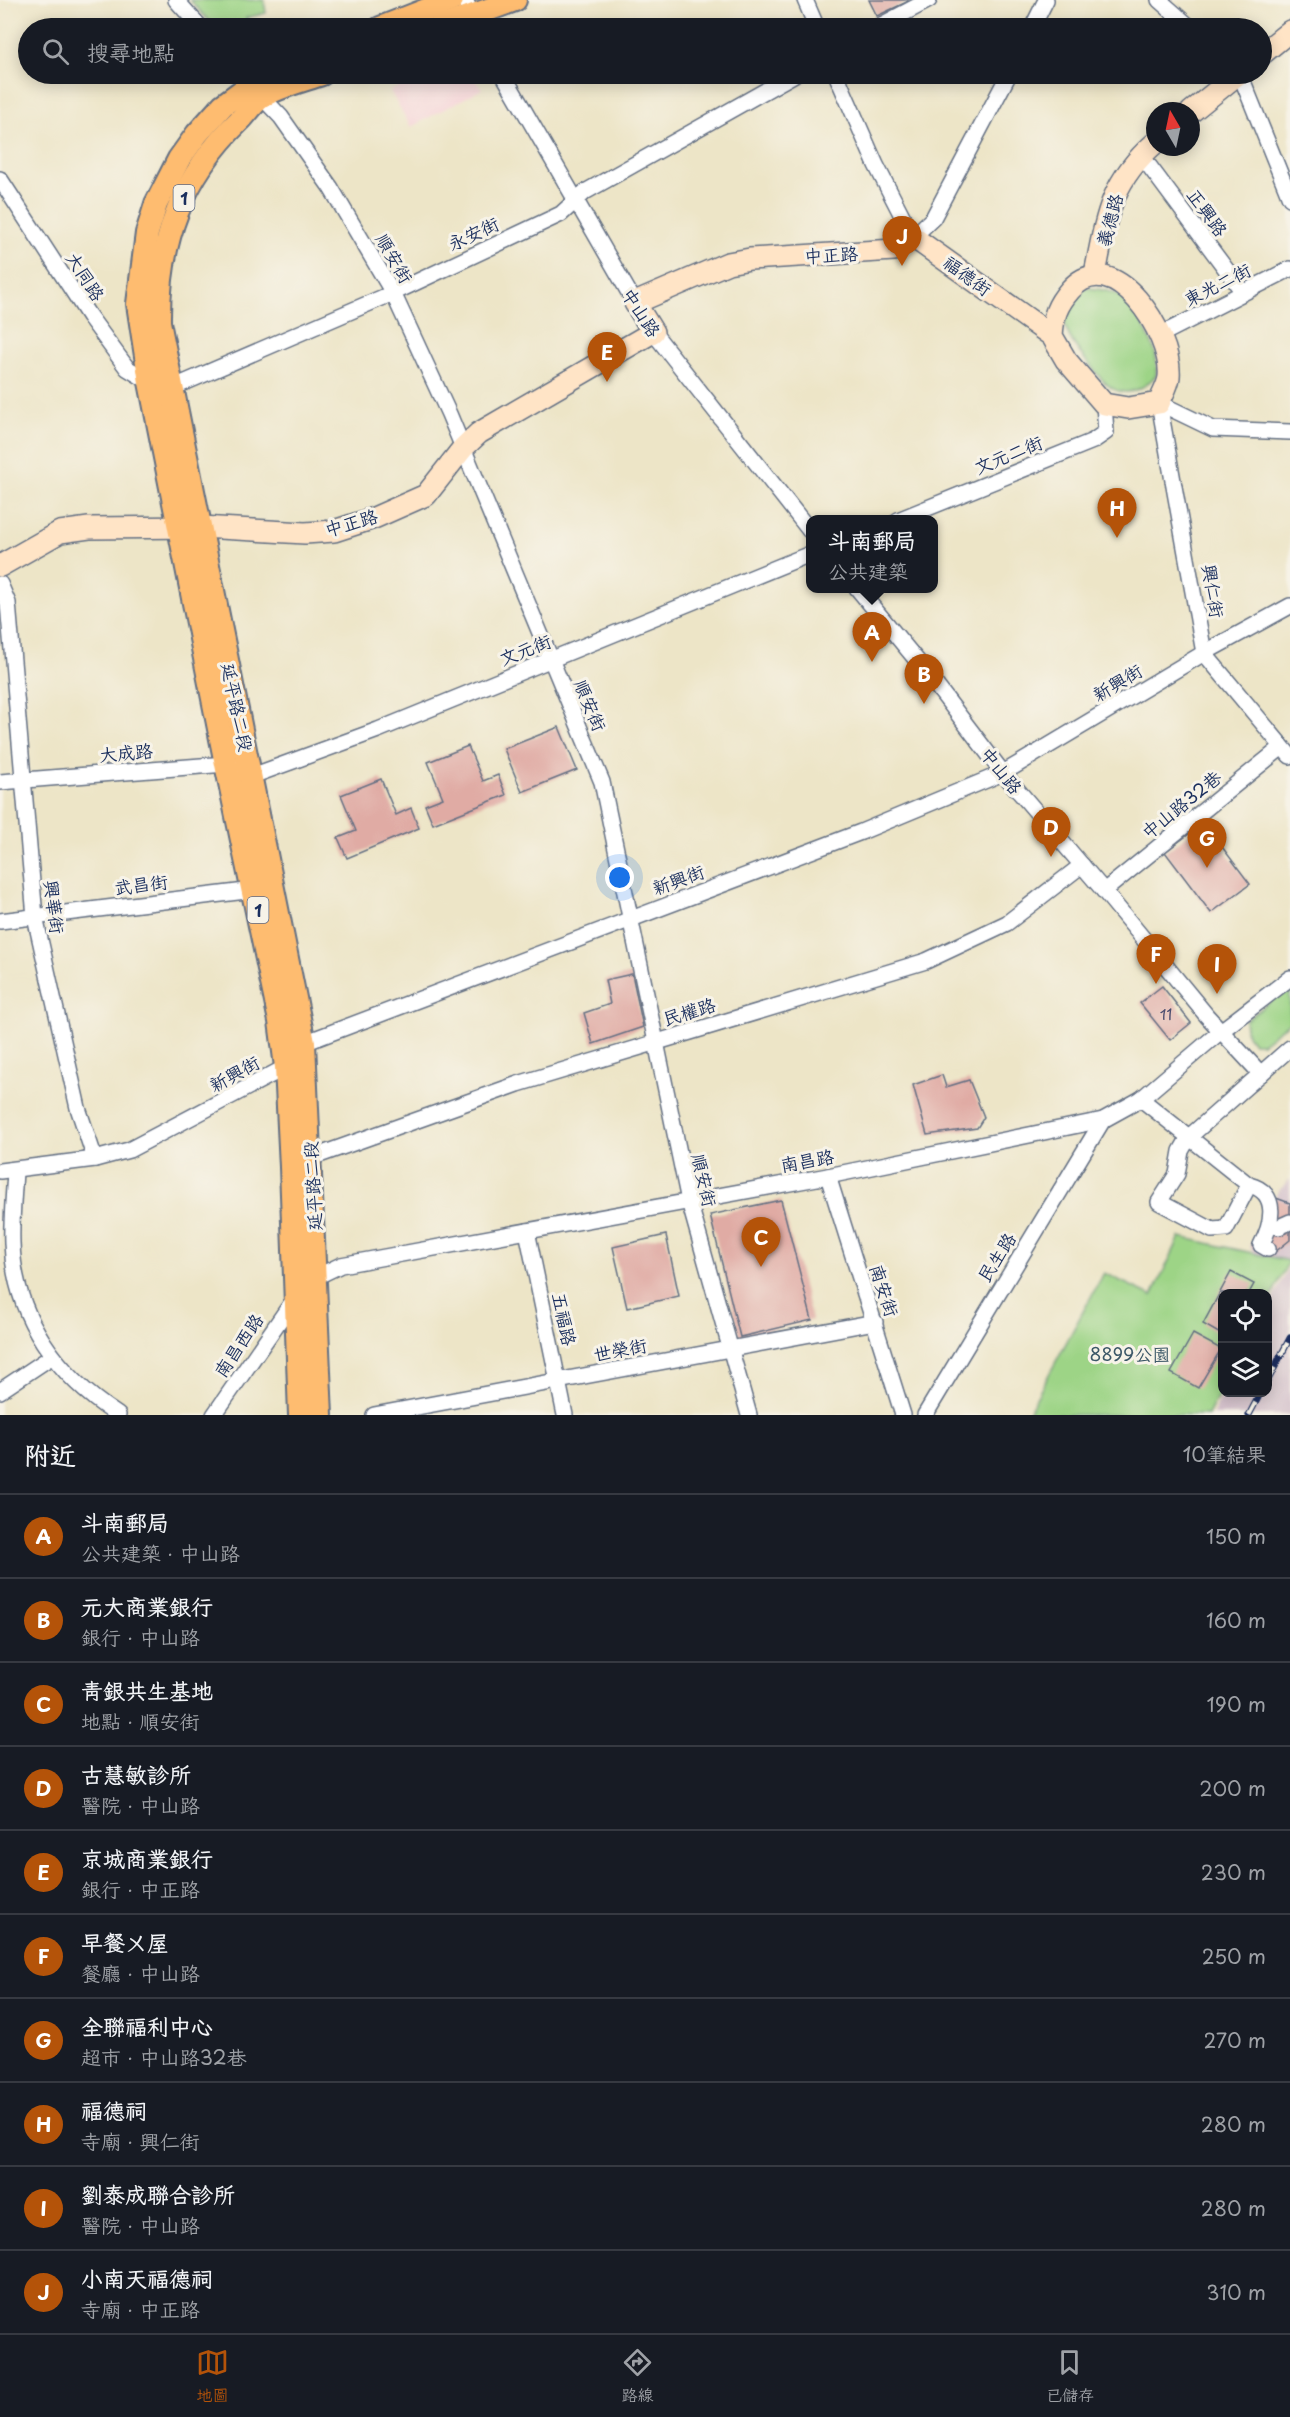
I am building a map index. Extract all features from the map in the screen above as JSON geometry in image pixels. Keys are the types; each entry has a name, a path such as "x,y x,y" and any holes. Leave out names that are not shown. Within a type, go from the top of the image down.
{"main road":[{"path":"406,18 452,0"},
{"path":"472,15 515,0"},
{"path":"1272,46 1290,31"},
{"name":"延平路二段","path":"253,84 226,133 198,168 169,234 159,289 161,385 190,527 252,776 304,1043 295,1298 300,1415"},
{"path":"1200,105 1226,84"},
{"name":"義德路","path":"1095,274 1114,192 1124,174 1146,151"},
{"name":"中正路","path":"635,303 728,263 750,259 894,250 914,237"},
{"name":"福德街","path":"914,237 1052,336 1066,360 1104,404"},
{"path":"1052,336 1053,318 1058,303 1085,276 1095,274 1112,280 1138,300 1162,334 1169,362 1169,379 1159,403 1128,408 1104,404"},
{"name":"中山路","path":"635,303 652,332"},
{"name":"中正路","path":"0,566 60,532 89,528 190,527 305,533 334,531 426,495 463,448 479,433 652,332"},
{"name":"延平路二段","path":"190,527 226,764 280,1021 301,1158 316,1277 321,1415"}],"street":[{"path":"177,0 192,18"},
{"path":"805,0 813,18"},
{"path":"895,18 929,0"},
{"path":"1037,18 1046,0"},
{"path":"1159,0 1180,18"},
{"name":"順安街","path":"256,84 331,188 393,293 463,448 603,782 689,1201 749,1415"},
{"name":"中山路","path":"509,84 635,303"},
{"name":"永安街","path":"161,385 393,293 561,214 585,192 777,84"},
{"name":"福德街","path":"840,84 876,165 914,237"},
{"name":"中正路","path":"914,237 933,219 1004,84"},
{"path":"1244,84 1285,172 1290,198"},
{"name":"正興路","path":"1153,156 1243,292"},
{"name":"大同路","path":"0,179 112,350 127,368 161,385"},
{"name":"東光二街","path":"1162,334 1290,269"},
{"name":"中山路","path":"652,332 806,526"},
{"path":"1159,403 1213,429 1290,432"},
{"name":"興仁街","path":"1159,403 1204,653 1286,752"},
{"name":"文元二街","path":"908,515 1093,441 1106,432 1104,404"},
{"name":"文元街","path":"252,776 378,730 806,557"},
{"name":"興華街","path":"0,584 8,603 34,917 75,1096 88,1144 95,1159"},
{"name":"中山路","path":"861,593 919,663 1003,773 1221,1031 1261,1074"},
{"name":"新興街","path":"7,1170 95,1159 129,1150 286,1067 304,1043 861,832 1003,773 1204,653 1290,606"},
{"name":"中山路32巷","path":"1104,891 1286,752"},
{"name":"大成路","path":"0,782 226,764 252,776"},
{"name":"民權路","path":"301,1158 518,1084 926,961 1007,923 1082,865"},
{"path":"254,890 279,911"},
{"name":"武昌街","path":"0,921 254,890"},
{"name":"南昌路","path":"295,1298 316,1277 340,1265 828,1176 1103,1120 1141,1099 1221,1031 1290,978"},
{"path":"1249,1185 1226,1229 1212,1230 1159,1202 1177,1174 1181,1150 1189,1137 1290,1048"},
{"path":"1141,1099 1249,1185 1257,1187 1269,1199 1272,1226 1261,1245 1268,1249"},
{"name":"民生路","path":"924,1415 1103,1120"},
{"path":"7,1170 16,1275 31,1320 51,1357 76,1384 118,1415"},
{"name":"南安街","path":"828,1176 903,1415"},
{"name":"五福路","path":"527,1231 565,1415"},
{"name":"南昌西路","path":"214,1415 295,1298"},
{"name":"世榮街","path":"374,1415 730,1347 875,1322"},
{"path":"0,1391 51,1357"}],"shaded area":[{"path":"404,84 478,84 482,89 411,127 390,91"},
{"path":"1290,1179 1290,1261 1254,1253 1250,1247 1277,1193"},
{"path":"1290,1265 1290,1415 1212,1415 1221,1397 1272,1397 1272,1300"}],"green space":[{"path":"190,0 264,0 266,13 246,18 206,18"},
{"path":"1086,288 1109,291 1125,299 1141,321 1154,348 1157,369 1156,376 1139,389 1125,392 1110,387 1081,354 1068,334 1064,315 1067,306"},
{"path":"1290,986 1290,1022 1262,1043 1253,1043 1247,1035 1245,1021"},
{"name":"8899公園","path":"1180,1237 1289,1261 1272,1295 1272,1289 1218,1289 1218,1396 1208,1415 1027,1415 1104,1273 1152,1296"}],"building":[{"path":"869,0 911,0 877,16"},
{"path":"559,727 577,770 522,792 504,749"},
{"path":"468,746 483,781 498,775 506,795 433,824 425,805 443,798 428,762"},
{"path":"381,779 396,815 411,808 419,828 347,858 338,838 356,831 341,795"},
{"path":"1204,823 1250,884 1211,913 1165,852"},
{"path":"632,974 643,1027 593,1044 584,1013 610,1004 605,980"},
{"path":"1162,986 1191,1023 1170,1040 1140,1003"},
{"path":"942,1075 946,1087 969,1080 984,1117 977,1128 927,1135 913,1085"},
{"path":"1276,1198 1290,1203 1290,1240 1270,1256 1252,1246"},
{"path":"781,1200 812,1320 740,1337 710,1215"},
{"path":"666,1235 679,1296 627,1308 613,1247"},
{"path":"1231,1272 1254,1284 1251,1289 1222,1289"},
{"path":"1218,1296 1218,1333 1203,1324"},
{"path":"1193,1334 1218,1347 1218,1354 1198,1388 1171,1373"}],"railway":[{"path":"1272,1372 1290,1338"},
{"path":"1249,1415 1258,1397"}],"place":[{"name":"小南天福德祠","path":"902,266"},
{"name":"京城商業銀行","path":"607,382"},
{"name":"福德祠","path":"1117,538"},
{"name":"斗南郵局","path":"872,662"},
{"name":"元大商業銀行","path":"924,704"},
{"name":"古慧敏診所","path":"1051,857"},
{"name":"全聯福利中心","path":"1207,868"},
{"name":"早餐ㄨ屋","path":"1156,984"},
{"name":"劉泰成聯合診所","path":"1217,994"},
{"name":"青銀共生基地","path":"761,1267"}]}
